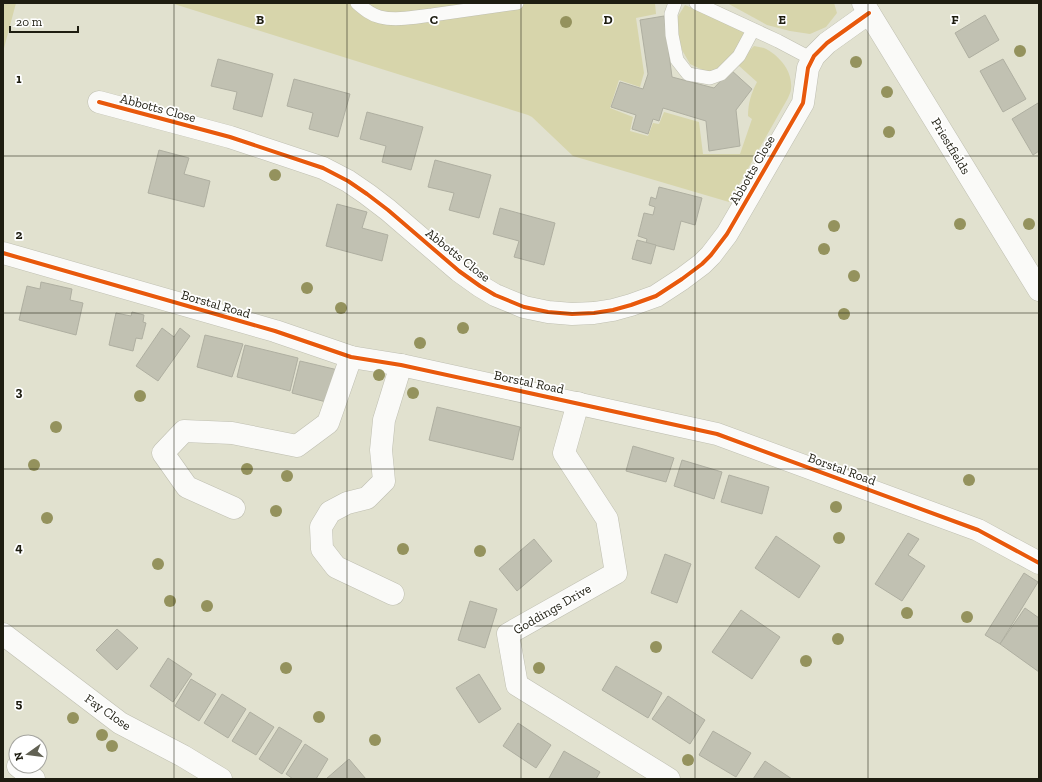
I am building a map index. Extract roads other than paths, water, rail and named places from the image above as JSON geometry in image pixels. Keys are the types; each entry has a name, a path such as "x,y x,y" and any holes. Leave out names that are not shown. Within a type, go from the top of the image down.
{"street":[{"name":"Abbotts Close","path":"100,102 230,137 323,168 348,181 367,194 388,210 459,271 495,295 524,307 559,314 598,312 621,308 651,298 682,279 711,255 727,234 803,103 808,68 812,60 827,43 866,8"},
{"name":"Priestfields","path":"866,8 1039,290"},
{"name":"Borstal Road","path":"3,253 275,331 351,357 401,365 717,434 978,530 1039,564"},
{"path":"234,508 188,487 163,453 184,431 232,433 297,446 328,423 351,357"},
{"path":"393,594 336,567 322,549 321,527 330,512 346,503 367,498 384,481 381,450 384,420 401,365"},
{"name":"Goddings Drive","path":"578,403 564,453 607,520 616,573 508,634 517,685 669,779"},
{"name":"Fay Close","path":"3,634 120,723 183,756 221,779"}],"lane":[{"path":"357,3 366,11 384,18 412,17 517,3"},
{"path":"675,3 671,14 672,35 677,60 688,74 710,78 721,74 739,56 753,30"},
{"path":"696,3 778,41 812,60"}]}
